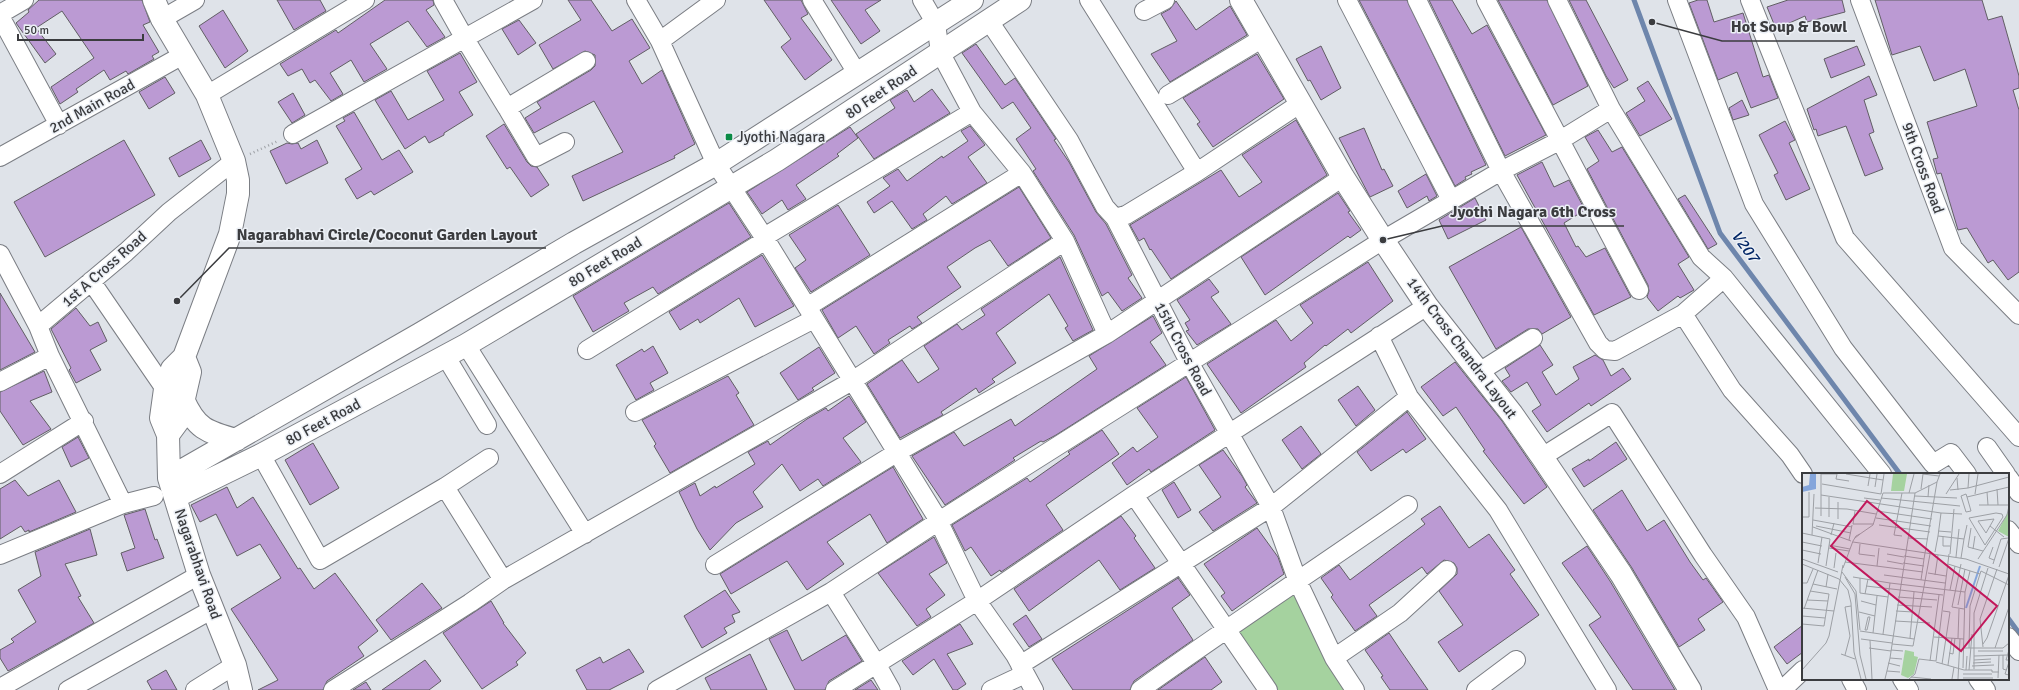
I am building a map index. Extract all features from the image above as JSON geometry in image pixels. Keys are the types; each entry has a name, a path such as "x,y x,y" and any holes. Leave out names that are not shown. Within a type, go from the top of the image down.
{"main road":[{"name":"80 Feet Road","path":"166,490 236,440 574,243 716,164 972,0"},
{"name":"80 Feet Road","path":"166,490 261,455 446,357 777,160 1020,0"},
{"name":"14th Cross Chandra Layout","path":"1241,0 1343,177 1383,240 1427,306 1512,414 1542,457 1621,574 1690,690"},
{"name":"Nagarabhavi Road","path":"158,9 207,96 234,161 238,180 238,194 230,234 184,357 172,369 174,394 161,418 168,435 166,490 235,665 241,690"},
{"path":"174,394 199,426 207,432 236,440"}],"street":[{"path":"24,0 0,15 59,125"},
{"path":"158,9 195,0"},
{"path":"207,96 364,0"},
{"path":"443,0 536,157 565,142"},
{"path":"294,134 533,0"},
{"path":"636,0 660,41 716,164 765,238 939,521 977,601 1023,670 1034,690"},
{"path":"660,41 716,0"},
{"path":"812,0 857,73"},
{"path":"922,0 936,24 940,52 972,112 1022,173 1065,241 1107,334"},
{"path":"1089,0 1197,172"},
{"path":"1144,11 1165,0"},
{"path":"1347,0 1450,200"},
{"path":"1417,0 1502,171 1598,343 1605,350 1616,351 1683,314 1724,278"},
{"path":"1486,0 1639,290"},
{"path":"1557,0 1611,109 1700,257 1724,278 1881,473"},
{"path":"1677,0 1758,210 1843,348 1933,464 1951,453 1965,473"},
{"path":"1750,0 1845,238 2019,437"},
{"name":"9th Cross Road","path":"1860,0 1953,248 2019,315"},
{"name":"15th Cross Road","path":"989,21 1069,140 1105,207 1115,218 1189,362 1272,508 1298,582 1334,658 1355,690"},
{"path":"1168,95 1263,38"},
{"name":"2nd Main Road","path":"0,157 183,55"},
{"path":"507,108 586,61"},
{"path":"1115,218 1126,216 1197,172 1301,103"},
{"path":"657,690 831,592 939,521 1383,240 1450,200 1559,140 1611,109"},
{"path":"587,350 765,238 972,112"},
{"name":"1st A Cross Road","path":"38,326 126,252 169,212 234,161"},
{"path":"635,412 811,313 1022,173"},
{"path":"715,565 896,453 1107,334 1343,177"},
{"path":"333,690 470,603 503,580 852,381 1065,241"},
{"path":"0,254 38,326 50,356 84,421 123,504"},
{"path":"91,281 174,394"},
{"path":"835,690 977,601 1134,495 1427,306"},
{"path":"1683,314 1732,390 1790,455 1802,473"},
{"path":"1379,336 1409,397 1498,510 1602,688"},
{"path":"1479,372 1533,338"},
{"path":"466,345 585,534"},
{"path":"0,382 50,356"},
{"path":"446,357 487,425"},
{"path":"991,690 1180,564 1272,508 1409,397"},
{"path":"1542,457 1612,413 1703,554 1746,617 1778,690"},
{"path":"0,474 84,421"},
{"path":"1987,447 2005,473"},
{"path":"261,455 320,560 445,487 489,458"},
{"path":"2009,478 2019,493"},
{"path":"445,487 503,580"},
{"path":"0,555 123,504 166,490"},
{"path":"1134,495 1268,690"},
{"path":"1140,690 1225,629 1298,582 1408,505"},
{"path":"2009,531 2019,544"},
{"path":"1334,658 1400,613 1447,570"},
{"path":"0,688 199,575"},
{"path":"831,592 891,690"},
{"path":"68,690 213,609"},
{"path":"1476,690 1516,660"},
{"path":"195,690 235,665"},
{"path":"1782,690 1802,671"},
{"path":"1852,680 1858,690"},
{"path":"1903,680 1909,690"},
{"path":"1979,680 1986,690"}],"path":[{"path":"234,161 294,134"}],"green space":[{"path":"1294,592 1347,690 1277,690 1236,633"}],"building":[{"path":"39,0 142,0 150,22 143,25 159,52 152,56 154,59 128,74 126,71 110,80 104,70 76,89 78,92 60,104 51,87 94,58 62,11 36,28 56,54 45,63 16,23 29,12 28,10"},
{"path":"277,0 320,0 326,11 294,30"},
{"path":"385,0 433,0 434,5 426,10 445,37 427,47 408,21 370,44 387,69 364,82 351,60 330,73 343,94 331,101 315,80 310,83 302,69 288,76 280,64 336,30 338,33"},
{"path":"568,0 591,0 612,31 632,19 650,48 629,61 642,84 662,70 695,144 674,156 675,158 583,201 572,176 623,152 594,101 534,133 525,118 541,108 537,102 591,70 595,66 595,55 585,51 553,69 539,45 581,20"},
{"path":"764,0 801,0 808,14 801,18 832,60 805,80 781,47 791,39"},
{"path":"831,0 881,0 865,10 880,31 861,44"},
{"path":"1359,0 1407,0 1486,165 1471,172 1472,174 1465,177 1466,179 1455,186"},
{"path":"1429,0 1452,0 1472,34 1487,25 1546,135 1505,156"},
{"path":"1498,0 1547,0 1588,86 1553,105"},
{"path":"1569,0 1586,0 1628,80 1614,88 1606,76"},
{"path":"1698,0 1707,0 1714,22 1743,13 1763,77 1769,75 1778,98 1751,108 1737,72 1718,80 1689,3"},
{"path":"1788,0 1842,0 1845,12 1807,22 1805,16 1776,29 1767,7"},
{"path":"1875,0 1982,0 1988,20 2002,16 2019,76 2019,88 2013,90 2019,110 2019,272 2008,280 1993,260 1988,263 1967,228 1958,230 1941,173 1937,174 1933,159 1938,158 1927,122 1977,106 1965,69 1934,81 1920,46 1892,55"},
{"path":"1176,1 1196,30 1230,6 1247,35 1170,82 1151,54 1177,41 1161,14 1170,9"},
{"path":"223,10 248,51 225,68 199,26"},
{"path":"519,20 536,43 518,55 502,29"},
{"path":"976,44 1005,85 1015,78 1056,139 1054,140 1069,162 1096,212 1106,224 1132,275 1128,278 1142,298 1122,311 1108,292 1102,296 1074,235 1033,171 1036,169 1016,139 1031,128 1013,102 1002,109 962,53"},
{"path":"1321,46 1341,88 1321,100 1310,80 1308,81 1296,59"},
{"path":"1857,46 1865,65 1831,78 1824,59"},
{"path":"460,53 477,82 459,92 473,115 444,133 444,135 429,143 425,136 405,149 375,100 391,91 408,120 444,100 427,71"},
{"path":"1257,54 1284,99 1213,147 1197,124 1200,122 1183,98"},
{"path":"1869,76 1877,95 1864,100 1874,132 1869,134 1883,169 1865,176 1846,126 1818,136 1816,129 1814,130 1807,109"},
{"path":"165,77 175,93 149,109 139,92"},
{"path":"1648,81 1672,119 1640,136 1626,113 1645,101 1637,88"},
{"path":"932,89 950,113 874,159 856,134 895,108 890,100 907,90 914,102"},
{"path":"293,93 305,115 292,123 278,102"},
{"path":"1742,100 1749,115 1733,120 1729,108"},
{"path":"354,112 382,160 399,150 413,172 374,195 371,191 357,199 345,179 362,169 336,126 345,121 343,118"},
{"path":"1296,120 1327,175 1171,279 1151,249 1150,250 1144,238 1139,241 1130,225 1221,170 1239,197 1262,182 1242,155"},
{"path":"1785,121 1795,140 1789,143 1810,189 1786,200 1774,175 1778,173 1759,135"},
{"path":"504,124 527,162 531,166 537,167 549,185 531,197 510,167 507,169 486,136"},
{"path":"970,126 985,145 968,157 987,183 952,204 946,196 923,214 927,220 912,229 892,201 874,213 867,202 890,186 883,178 898,169 907,181 942,156 943,158 968,141 961,131"},
{"path":"850,127 858,138 837,154 839,156 796,185 806,199 788,210 782,200 762,214 747,192"},
{"path":"1364,128 1382,170 1384,169 1393,186 1370,197 1339,138"},
{"path":"1598,130 1612,152 1622,147 1689,257 1678,264 1694,290 1680,298 1678,296 1658,311 1647,297 1649,291 1648,285 1587,169 1599,161 1585,137"},
{"path":"124,140 155,195 45,257 14,202"},
{"path":"201,140 211,159 179,177 169,158"},
{"path":"317,140 328,163 286,184 270,151 287,143 298,143 301,149"},
{"path":"1542,162 1554,187 1569,180 1585,210 1564,223 1576,247 1578,246 1586,257 1605,248 1631,297 1594,315 1517,175"},
{"path":"1426,174 1437,196 1429,201 1427,196 1407,208 1398,191"},
{"path":"1019,187 1051,238 1008,266 990,240 975,248 947,267 961,287 917,317 922,323 912,329 910,326 888,340 890,343 874,354 856,326 838,338 822,310"},
{"path":"1338,193 1350,211 1348,212 1361,230 1350,238 1348,236 1265,295 1241,257"},
{"path":"1685,195 1717,244 1708,249 1678,199"},
{"path":"1475,198 1486,220 1448,239 1439,220"},
{"path":"729,203 751,237 658,294 653,287 624,303 629,311 593,332 573,296"},
{"path":"838,205 870,255 811,292 795,268 806,260 789,235"},
{"path":"1521,227 1571,317 1542,334 1538,329 1528,329 1496,349 1449,267"},
{"path":"762,255 794,306 755,327 739,298 700,323 698,319 680,330 669,312"},
{"path":"1060,257 1093,330 1073,341 1065,328 1068,326 1049,294 996,333 1016,363 992,379 995,382 979,393 976,388 941,412 943,415 900,438 867,384 902,360 918,383 939,369 924,346 957,324 962,330 985,315 981,309"},
{"path":"1368,262 1393,301 1351,333 1348,329 1326,346 1325,345 1304,363 1306,367 1241,413 1207,364 1276,320 1291,341 1313,323 1300,305"},
{"path":"1209,279 1219,292 1211,297 1231,324 1197,345 1186,331 1189,330 1185,323 1190,320 1177,300"},
{"path":"0,293 35,352 0,370"},
{"path":"76,308 90,326 98,322 107,341 90,350 101,370 76,383 69,370 71,368 51,329"},
{"path":"1153,316 1162,333 1150,342 1166,365 1056,435 1043,442 1041,441 1013,458 1015,460 945,505 912,456 954,432 964,446 1011,419 1015,426 1097,369 1089,356"},
{"path":"1540,345 1553,365 1542,372 1556,395 1579,379 1573,367 1595,355 1603,360 1611,376 1623,368 1631,379 1591,406 1589,403 1547,432 1532,411 1541,405 1527,382 1511,392 1502,381 1510,376 1505,368"},
{"path":"653,346 668,373 650,383 654,390 636,400 616,365 642,349 644,352"},
{"path":"819,347 835,373 812,388 814,390 798,400 780,373"},
{"path":"1455,362 1502,421 1547,487 1524,504 1483,451 1485,450 1456,407 1443,416 1421,387"},
{"path":"44,371 52,392 30,401 51,429 23,445 0,411 0,392"},
{"path":"728,376 739,393 736,395 754,425 670,473 654,446 656,444 642,420"},
{"path":"1186,377 1215,430 1151,472 1149,469 1127,485 1112,463 1133,447 1137,452 1158,437 1137,408"},
{"path":"1358,386 1375,410 1356,426 1338,400"},
{"path":"849,396 866,422 843,438 861,462 823,486 818,479 800,491 782,464 753,492 763,507 736,523 710,550 697,529 679,492 695,483 700,496 715,486 716,488 755,464 748,452 768,441 770,445 807,419 826,408 828,411"},
{"path":"1407,412 1426,439 1406,453 1403,449 1371,471 1357,452"},
{"path":"1301,426 1321,454 1302,469 1282,440"},
{"path":"1102,430 1119,454 1046,505 1063,530 1001,572 1000,570 991,576 971,547 965,551 952,525 1027,478 1030,482 1070,454 1068,452"},
{"path":"78,437 89,458 71,467 62,447"},
{"path":"1616,442 1627,459 1584,487 1572,469 1589,459 1589,461"},
{"path":"313,443 339,488 310,505 285,460"},
{"path":"1223,450 1242,476 1247,485 1245,487 1257,503 1213,531 1199,512 1221,497 1199,465"},
{"path":"893,467 923,519 887,543 870,514 827,542 844,564 807,590 787,561 731,594 720,574"},
{"path":"15,480 28,496 59,480 76,512 29,532 29,530 25,532 21,526 0,539 0,489"},
{"path":"1174,482 1191,510 1178,518 1162,490"},
{"path":"227,487 237,508 253,497 298,569 300,568 314,589 335,573 378,631 358,647 364,656 327,681 323,690 258,690 278,680 231,609 281,578 260,544 237,556 216,514 200,522 191,505"},
{"path":"1622,490 1647,531 1664,520 1690,562 1703,580 1706,578 1723,602 1698,619 1705,630 1679,647 1632,568 1593,510"},
{"path":"1440,506 1469,548 1489,534 1515,570 1510,574 1539,615 1459,672 1438,642 1463,625 1439,591 1457,574 1457,568 1454,563 1444,560 1427,574 1422,567 1369,605 1377,616 1355,631 1331,597 1333,595 1321,578 1339,565 1350,580 1425,524 1421,519"},
{"path":"145,509 155,540 157,539 164,558 127,571 121,553 135,548 124,515"},
{"path":"1121,516 1136,536 1134,538 1155,568 1120,590 1099,560 1029,611 1014,589"},
{"path":"1257,528 1278,557 1284,574 1232,611 1221,596 1225,593 1204,564"},
{"path":"90,529 97,555 65,564 81,596 78,597 94,623 8,671 0,658 0,650 14,642 11,639 36,622 18,590 41,576 35,552"},
{"path":"934,537 947,563 929,574 945,595 926,609 931,617 917,626 878,573"},
{"path":"1587,546 1610,581 1675,690 1633,690 1589,625 1601,617 1562,563"},
{"path":"1178,578 1190,595 1172,608 1193,640 1134,681 1130,690 1073,690 1052,659"},
{"path":"422,583 442,608 391,640 376,620"},
{"path":"725,590 740,612 732,615 735,622 724,628 727,633 702,648 684,616"},
{"path":"491,601 503,623 526,653 516,662 518,665 482,689 443,633"},
{"path":"1026,615 1042,639 1029,647 1013,624"},
{"path":"960,624 973,644 947,654 966,684 957,690 953,690 934,659 913,675 902,661"},
{"path":"1802,626 1802,653 1787,664 1774,647"},
{"path":"787,630 802,661 846,635 862,661 829,681 825,690 795,690 769,639"},
{"path":"1389,633 1428,690 1390,690 1381,677 1383,676 1365,650"},
{"path":"629,649 644,672 609,690 587,690 576,670 600,657 603,663"},
{"path":"750,654 767,690 711,690 705,678"},
{"path":"1205,657 1222,682 1211,690 1158,690"},
{"path":"425,660 441,681 429,690 382,690"},
{"path":"166,670 177,690 152,690 147,681"},
{"path":"871,680 878,690 855,690"},
{"path":"366,682 371,690 353,690"}],"waterway":[{"name":"V207","path":"1634,0 1720,233 1899,473"},
{"name":"V207","path":"2009,619 2019,633"}],"place":[{"name":"Hot Soup & Bowl","path":"1652,22"},
{"name":"Jyothi Nagara","path":"729,137"},
{"name":"Jyothi Nagara 6th Cross","path":"1383,240"},
{"name":"Nagarabhavi Circle/Coconut Garden Layout","path":"177,301"}]}
